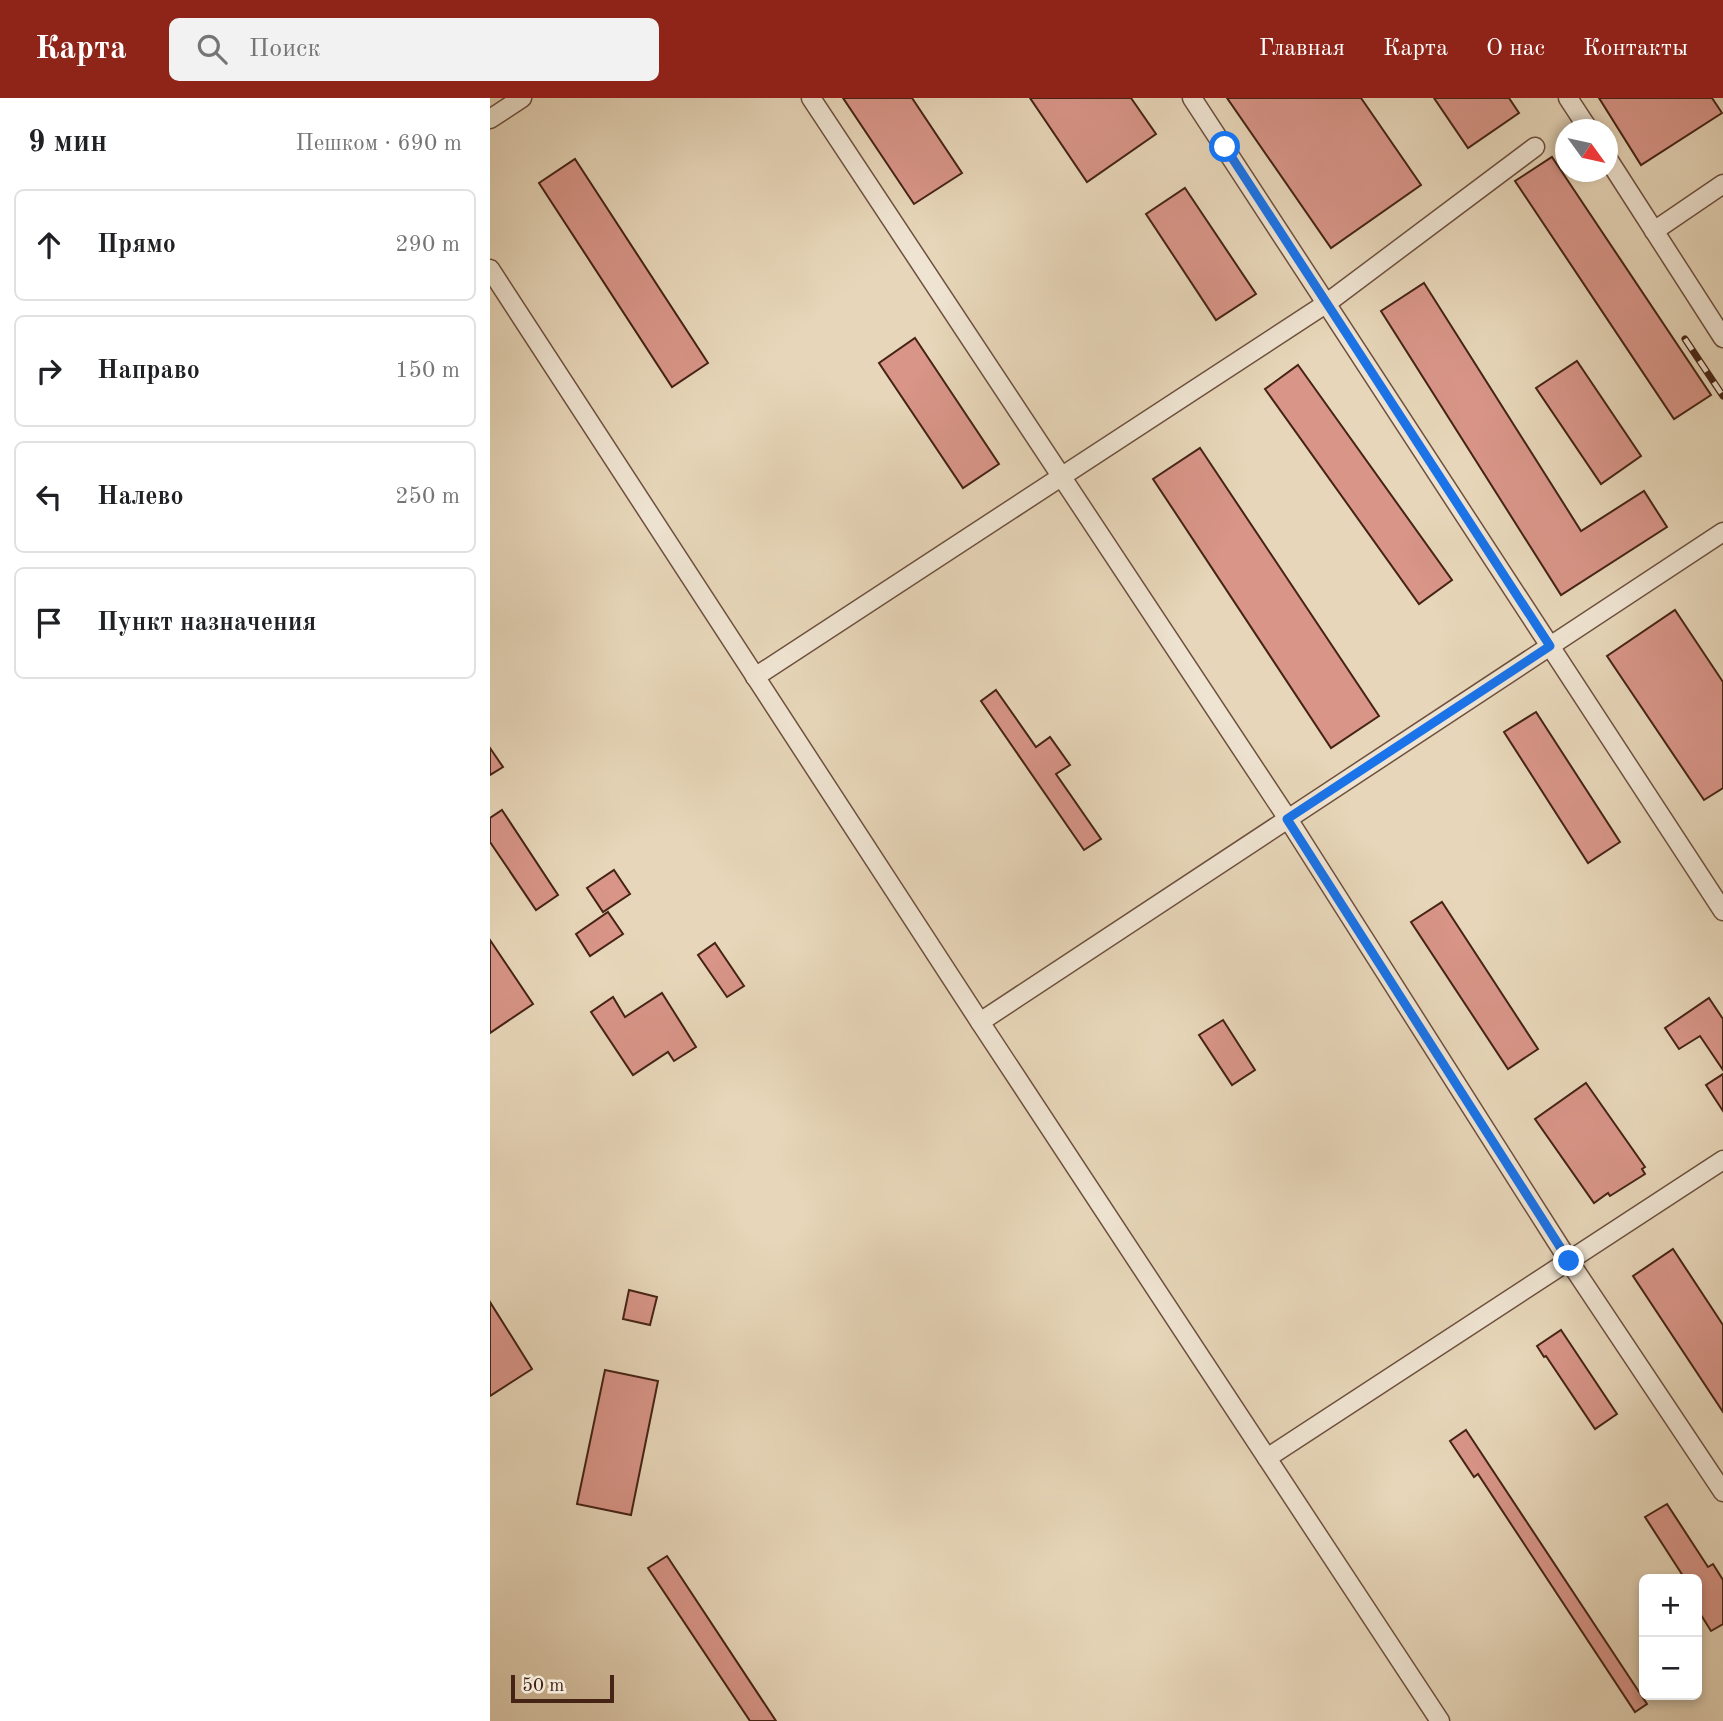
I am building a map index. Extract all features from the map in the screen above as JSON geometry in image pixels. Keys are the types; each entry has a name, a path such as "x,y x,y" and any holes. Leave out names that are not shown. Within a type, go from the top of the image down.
{"lane":[{"path":"490,119 522,98"},
{"path":"811,98 1287,819 1569,1261 1723,1492"},
{"path":"1192,98 1723,911"},
{"path":"1568,98 1582,119"},
{"path":"755,677 1327,303 1535,147"},
{"path":"1618,175 1723,338"},
{"path":"1654,231 1723,184"},
{"path":"490,270 1440,1721"},
{"path":"980,1021 1723,532"},
{"path":"1267,1458 1723,1160"}],"building":[{"path":"843,98 912,98 962,173 914,204"},
{"path":"1030,98 1131,98 1156,134 1087,182"},
{"path":"1227,98 1361,98 1421,185 1331,248"},
{"path":"1434,98 1509,98 1519,113 1468,148"},
{"path":"1599,98 1712,98 1722,113 1641,165 1618,128 1618,119 1612,119"},
{"path":"1552,157 1555,161 1555,182 1569,182 1711,395 1674,419 1515,181"},
{"path":"575,159 708,363 672,387 539,183"},
{"path":"1185,188 1256,294 1216,320 1146,214"},
{"path":"1424,283 1581,531 1644,491 1667,527 1561,595 1381,311"},
{"path":"915,338 999,464 963,488 879,363"},
{"path":"1577,361 1641,456 1601,484 1536,388"},
{"path":"1298,365 1452,580 1419,604 1265,389"},
{"path":"1200,448 1379,716 1331,748 1153,479"},
{"path":"1675,610 1723,682 1723,788 1704,800 1607,656"},
{"path":"996,690 1036,747 1050,737 1070,765 1056,774 1101,839 1084,850 981,701"},
{"path":"1536,712 1620,842 1588,863 1504,732"},
{"path":"490,748 503,767 490,775"},
{"path":"502,810 558,895 536,910 490,842 490,818"},
{"path":"614,870 630,894 603,912 587,888"},
{"path":"1442,902 1538,1049 1508,1069 1411,922"},
{"path":"608,912 623,934 590,956 576,934"},
{"path":"490,940 533,1004 490,1033"},
{"path":"715,943 744,986 727,997 698,955"},
{"path":"662,993 696,1047 674,1061 668,1052 633,1075 591,1012 613,997 625,1017"},
{"path":"1709,998 1723,1019 1723,1070 1700,1036 1679,1049 1665,1028"},
{"path":"1223,1020 1255,1070 1232,1085 1199,1035"},
{"path":"1723,1074 1723,1111 1706,1085"},
{"path":"1586,1083 1645,1167 1642,1169 1645,1174 1594,1203 1535,1119"},
{"path":"1673,1249 1723,1325 1723,1412 1633,1276"},
{"path":"629,1290 657,1297 650,1325 623,1319"},
{"path":"490,1302 532,1369 490,1396"},
{"path":"1561,1330 1617,1414 1595,1429 1537,1346"},
{"path":"605,1370 658,1381 631,1515 577,1504"},
{"path":"1466,1430 1639,1692 1639,1700 1644,1700 1647,1704 1635,1712 1478,1474 1474,1477 1450,1441"},
{"path":"1667,1504 1708,1567 1713,1564 1723,1580 1723,1624 1711,1631 1702,1617 1702,1574 1682,1574 1645,1517"},
{"path":"667,1556 776,1721 750,1721 648,1568"}],"railway":[{"path":"1685,339 1723,396"}],"route":[{"path":"1225,147 1550,646 1287,819 1569,1261"}]}
